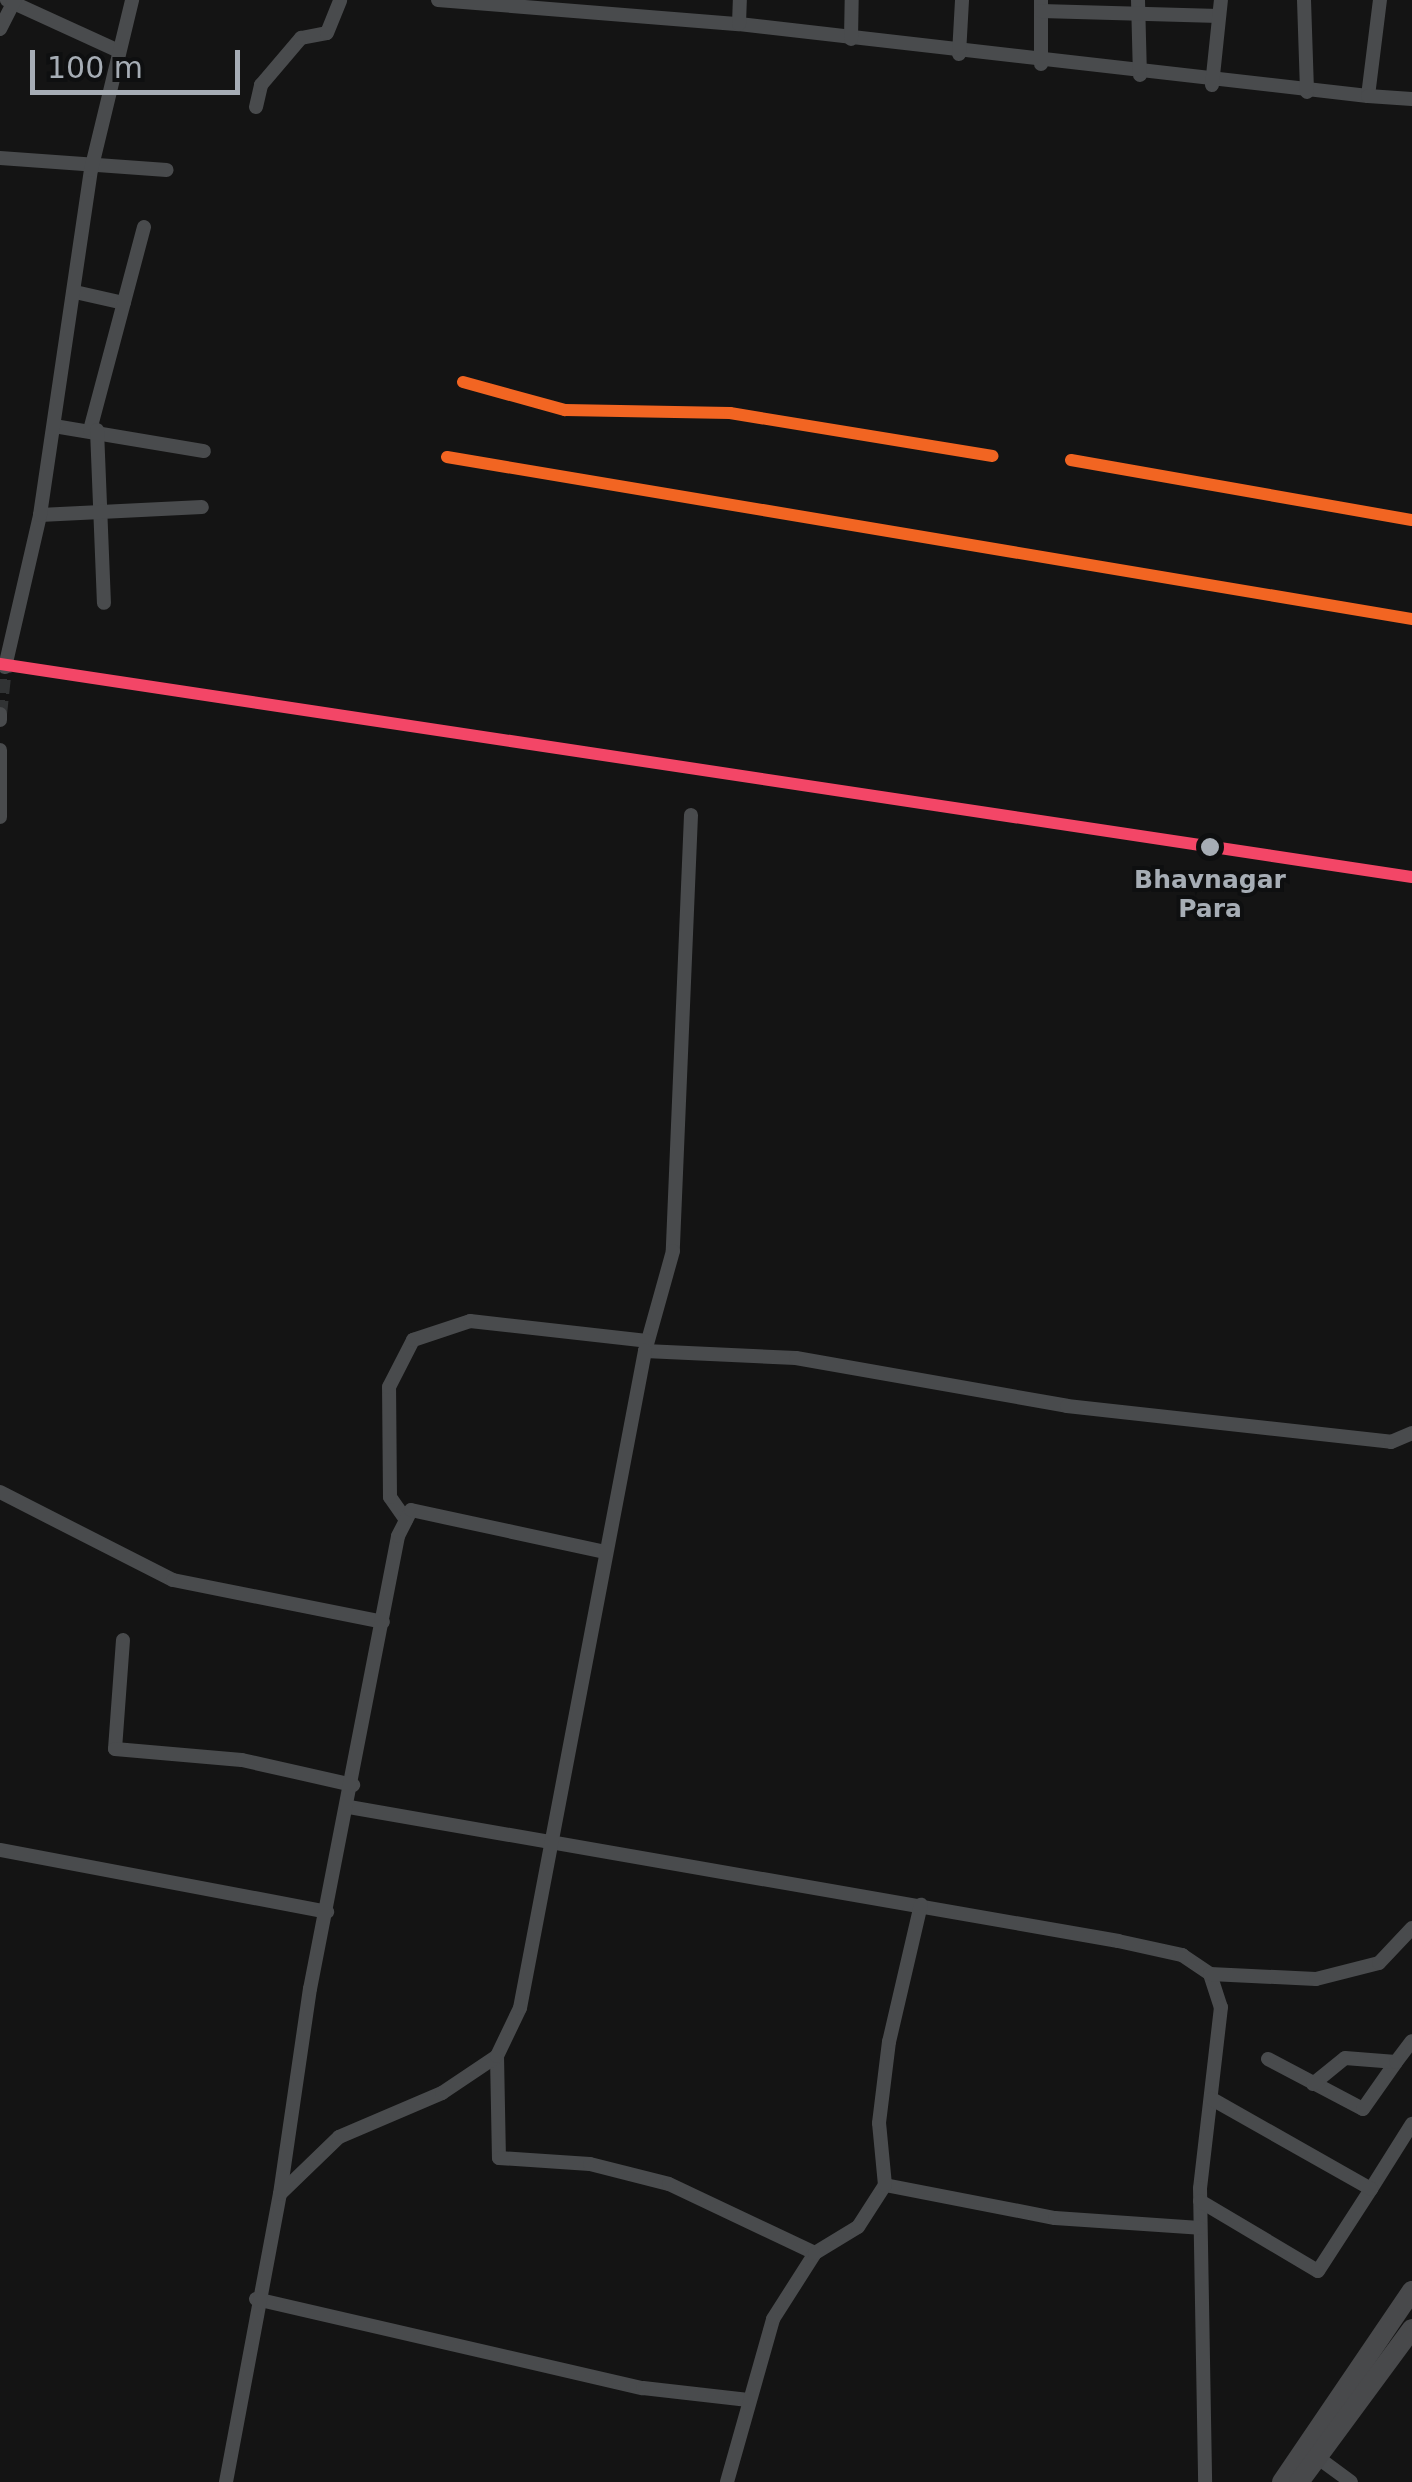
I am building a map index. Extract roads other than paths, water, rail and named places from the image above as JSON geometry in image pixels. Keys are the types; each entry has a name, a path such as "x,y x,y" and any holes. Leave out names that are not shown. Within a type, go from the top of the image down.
{"street":[{"path":"5,667 40,515 91,170 132,0"},
{"path":"256,106 261,85 302,38 326,33 340,0"},
{"path":"438,0 739,24 1140,76 1412,99"},
{"path":"739,24 740,0"},
{"path":"851,39 852,0"},
{"path":"959,54 962,0"},
{"path":"1212,84 1220,0"},
{"path":"1304,0 1307,92"},
{"path":"1368,96 1380,0"},
{"path":"0,29 12,1 120,52"},
{"path":"1041,64 1041,5 1138,6 1219,16"},
{"path":"1138,6 1140,76"},
{"path":"0,158 91,170 167,170"},
{"path":"104,604 94,430 144,227"},
{"path":"75,292 124,304"},
{"path":"54,426 204,451"},
{"path":"40,515 99,517 202,507"},
{"path":"0,750 0,807"},
{"path":"690,814 673,1251 646,1346 520,2008 497,2056 499,2158 590,2164 669,2184 815,2252"},
{"path":"406,1520 390,1496 389,1387 413,1340 470,1320 646,1346 796,1358 1067,1406 1391,1442 1412,1433"},
{"path":"0,1492 173,1580 382,1622"},
{"path":"226,2482 327,1912 382,1622 406,1520 411,1510 605,1552"},
{"path":"123,1640 115,1749 242,1760 353,1785"},
{"path":"349,1806 922,1905 1182,1955 1210,1974 1316,1980 1379,1963 1410,1934"},
{"path":"0,1850 327,1912"},
{"path":"726,2482 773,2319 815,2252 858,2228 885,2185 879,2123 889,2042 922,1905"},
{"path":"1205,2482 1200,2202 1221,2006 1210,1974"},
{"path":"1268,2060 1369,2108 1412,2041"},
{"path":"280,2194 339,2138 442,2093 497,2056"},
{"path":"1313,2084 1345,2058 1396,2062"},
{"path":"1212,2100 1371,2189"},
{"path":"1200,2202 1318,2271 1412,2124"},
{"path":"885,2185 1055,2218 1200,2228"},
{"path":"1299,2482 1387,2347 1412,2291"},
{"path":"256,2299 643,2388 748,2400"},
{"path":"1282,2482 1387,2347 1412,2329"},
{"path":"1317,2457 1351,2482"}],"tunnel":[{"path":"0,714 5,667"}],"place":[{"name":"Bhavnagar Para","path":"1210,847"}]}
